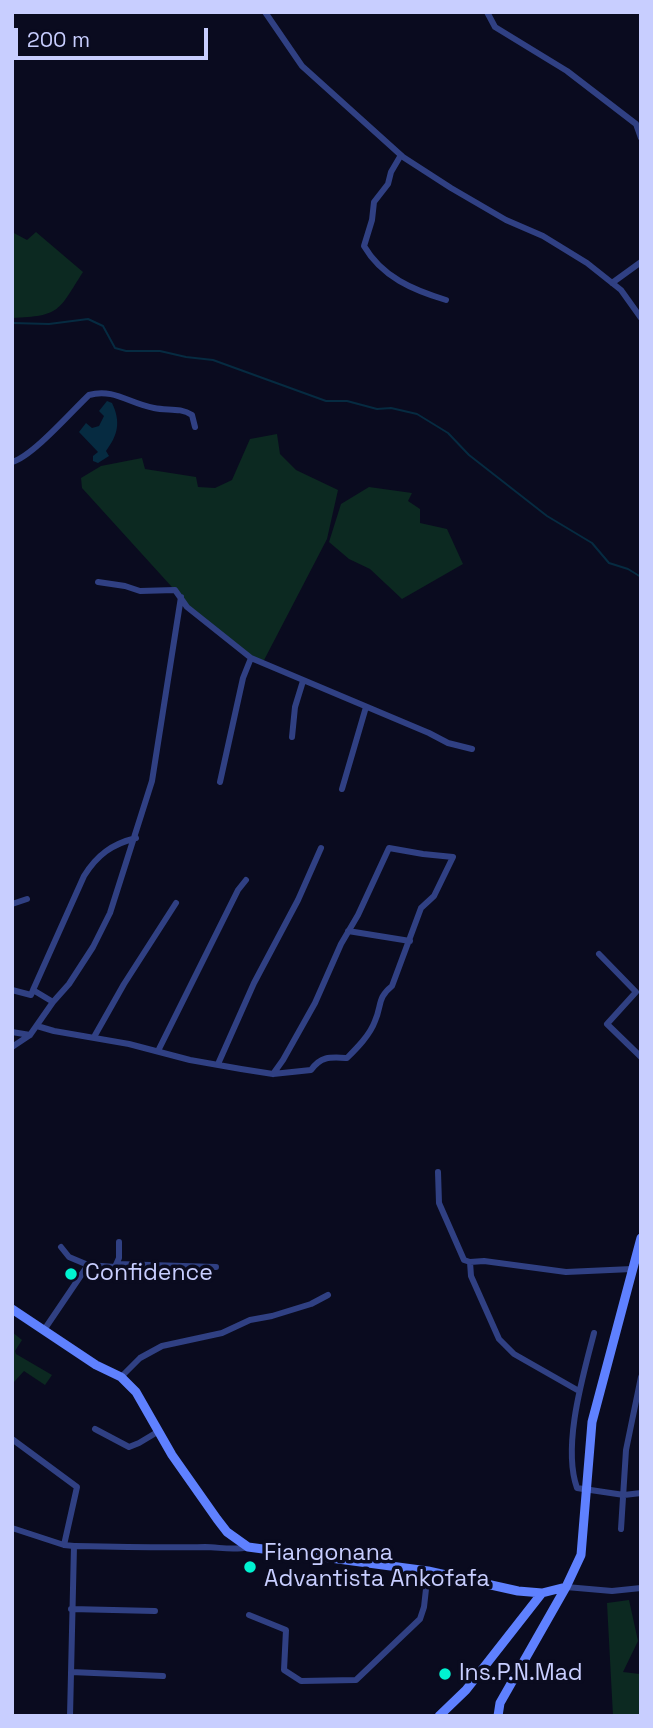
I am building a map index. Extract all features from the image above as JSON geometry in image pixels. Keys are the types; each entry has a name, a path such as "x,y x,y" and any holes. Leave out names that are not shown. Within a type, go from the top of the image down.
{"street":[{"path":"265,12 302,66 401,155 485,208 587,263 621,290 641,317"},
{"path":"487,12 495,27 567,71 636,124 641,138"},
{"path":"401,155 391,172 388,184 374,202 365,246 369,255 393,279 446,300"},
{"path":"611,283 641,262"},
{"path":"12,463 34,447 89,395 101,392 116,394 152,408 185,410 192,415 195,428"},
{"path":"98,582 140,591 175,590 187,607 251,658 448,743 472,749"},
{"path":"12,1047 30,1035 69,984 93,947 110,913 152,781 181,597"},
{"path":"220,782 234,716 251,658"},
{"path":"292,737 295,707 303,681"},
{"path":"342,789 366,707"},
{"path":"12,990 31,995 84,876 94,860 107,849 136,838"},
{"path":"219,1064 254,983 298,900 321,848"},
{"path":"37,1026 190,1060 273,1074 311,1070 317,1061 333,1057 347,1058 375,1021 382,994 392,986 421,908 434,896 453,856 389,848 315,1003 273,1074"},
{"path":"158,1051 238,890 246,880"},
{"path":"12,904 27,899"},
{"path":"94,1037 176,903"},
{"path":"348,931 410,942"},
{"path":"600,954 636,992 607,1024 641,1057"},
{"path":"33,990 53,1002"},
{"path":"12,1032 30,1035"},
{"path":"438,1172 439,1203 464,1260 566,1272 632,1269"},
{"path":"117,1264 120,1242"},
{"path":"498,1716 500,1703 566,1587 581,1555 592,1422 640,1242"},
{"path":"61,1247 69,1257 88,1265 216,1267"},
{"path":"470,1262 471,1276 499,1339 514,1354 579,1391"},
{"path":"44,1329 88,1265"},
{"path":"121,1377 140,1358 162,1346 222,1332 250,1320 312,1304 328,1295"},
{"path":"12,1309 96,1365 121,1377 136,1392 172,1455 217,1519 227,1532 248,1547"},
{"path":"594,1333 579,1391 572,1454 573,1477 577,1488 624,1495 641,1493"},
{"path":"621,1529 628,1433 641,1377"},
{"path":"95,1429 129,1447 159,1432"},
{"path":"12,1439 77,1487 64,1545"},
{"path":"12,1528 64,1545 161,1549 248,1547 428,1571 542,1594 566,1587 611,1591 641,1588"},
{"path":"70,1716 74,1546"},
{"path":"248,1615 286,1630 285,1670 301,1681 356,1679 420,1619 428,1571"},
{"path":"439,1716 466,1690 542,1594"},
{"path":"71,1609 155,1611"},
{"path":"71,1672 163,1676"}],"green space":[{"path":"12,232 27,240 36,232 83,272 62,303 49,313 12,318"},
{"path":"277,434 280,454 296,470 338,490 327,539 262,664 187,607 181,597 82,488 81,478 101,466 142,458 145,469 196,477 198,487 215,488 232,480 250,439"},
{"path":"369,487 412,493 408,501 420,509 420,523 447,529 463,564 402,599 370,569 349,559 329,542 341,504"},
{"path":"12,1332 22,1340 15,1351 16,1354 52,1375 45,1385 24,1371 12,1381"},
{"path":"629,1600 638,1641 623,1672 640,1674 641,1716 613,1716 607,1603"}],"water":[{"path":"107,401 112,403 115,410 117,428 106,451 109,456 98,463 93,461 93,456 98,452 79,432 86,423 92,428 99,426 104,416 99,411"}],"waterway":[{"path":"12,323 49,324 88,319 103,326 115,348 126,351 160,351 213,360 326,401 347,401 377,409 391,408 417,414 448,433 469,455 547,516 592,543 609,563 628,569 641,577"}],"place":[{"name":"Confidence","path":"71,1274"},
{"name":"Fiangonana Advantista Ankofafa","path":"250,1567"},
{"name":"Ins.P.N.Mad","path":"445,1674"}]}
